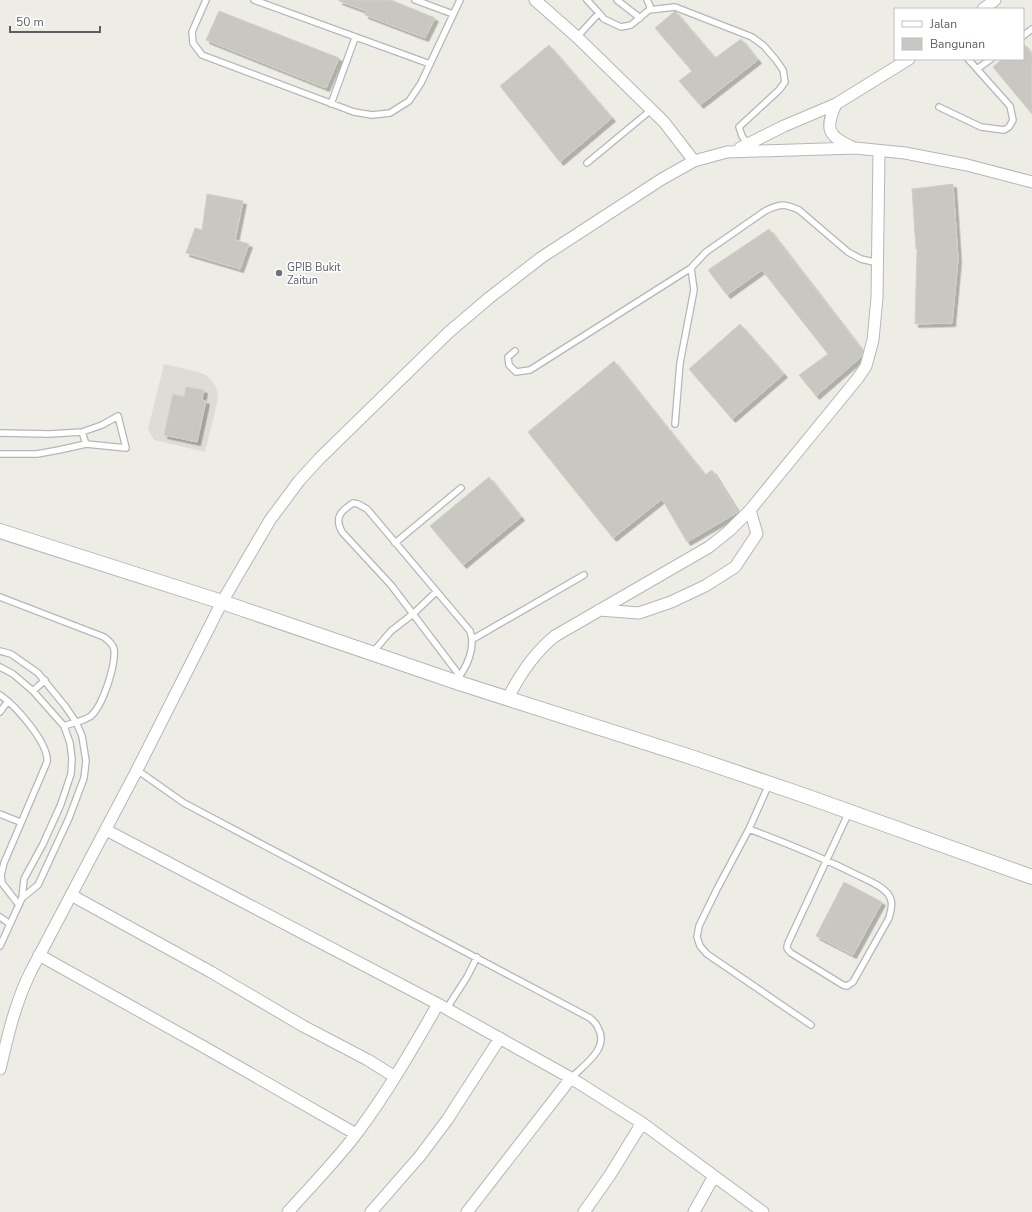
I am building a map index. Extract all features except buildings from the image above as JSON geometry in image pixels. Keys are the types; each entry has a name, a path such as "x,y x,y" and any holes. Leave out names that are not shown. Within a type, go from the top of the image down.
{"street":[{"path":"535,0 577,37 664,122 694,161"},
{"path":"984,8 995,0"},
{"path":"734,151 784,126 836,104 907,60"},
{"path":"836,104 829,118 831,134 838,140 855,148"},
{"path":"0,1069 12,1017 20,994 39,955 106,830 222,602 260,536 299,481 319,459 449,332 489,298 542,257 662,179 694,161 710,156 734,151 855,148 905,153 967,165 1032,182"},
{"path":"508,698 531,659 555,636 709,547 729,531 750,510 866,366 873,340 877,298 879,150"},
{"path":"599,610 639,613 671,602 706,586 734,567 757,534 750,510"},
{"path":"0,531 458,679 508,698 769,784 1032,877"},
{"path":"106,830 442,1006 571,1078 642,1123 763,1212"},
{"path":"71,895 211,972 303,1026 368,1060 395,1077"},
{"path":"39,955 356,1134"},
{"path":"288,1212 356,1134 442,1006"},
{"path":"371,1212 420,1156 447,1120 500,1038"},
{"path":"467,1212 571,1078"},
{"path":"584,1212 610,1175 642,1123"},
{"path":"694,1212 714,1176"}],"lane":[{"path":"206,0 192,32 193,43 202,55 331,104 354,112 372,115 390,113 409,101 421,83 460,0"},
{"path":"254,0 430,64"},
{"path":"415,0 454,14"},
{"path":"587,0 604,19 621,27 631,25 649,10 675,7 752,37 764,46 783,70 785,82 779,90 739,127 742,136 748,145"},
{"path":"617,0 640,18"},
{"path":"647,0 650,6 649,10"},
{"path":"577,37 599,13"},
{"path":"1024,35 1032,29"},
{"path":"331,104 355,38"},
{"path":"938,107 981,127 1004,130 1010,127 1013,120 1010,106 969,60"},
{"path":"977,69 990,60"},
{"path":"587,163 651,110"},
{"path":"515,350 508,356 510,365 516,372 530,370 691,268 706,252 765,211 775,206 789,206 799,210 854,256 878,263"},
{"path":"674,424 680,362 694,290 691,268"},
{"path":"0,433 48,434 82,432 102,425 118,416 126,448 86,444 37,454 0,454"},
{"path":"82,432 86,444"},
{"path":"395,543 461,488"},
{"path":"353,504 358,504 367,509 395,543 470,631 473,639 472,649 458,679 391,585 342,532 338,520 340,515 345,508 353,504"},
{"path":"473,639 584,575"},
{"path":"372,652 391,631 413,614 436,592"},
{"path":"0,597 104,637 114,649 109,680 99,707 90,717 64,726"},
{"path":"0,651 11,654 25,663 44,680 65,706 76,722 82,736 86,761 84,778 69,818 38,885 22,898"},
{"path":"0,667 13,674 33,691 64,726 70,743 72,759 71,774 61,804 43,844 24,879 22,898 0,946"},
{"path":"33,691 44,680"},
{"path":"0,695 17,709 41,742 46,751 47,757 47,762 20,822 4,863 1,875 5,887 19,906"},
{"path":"0,712 8,701"},
{"path":"137,770 184,803 590,1018 598,1028 602,1038 598,1049 591,1059 571,1078"},
{"path":"769,784 749,829 699,926 697,937 700,946 707,954 811,1025"},
{"path":"749,829 828,860 877,885 888,895 892,902 889,918 852,982 846,986 791,953 787,947 828,860 849,812"},
{"path":"0,814 20,822"},
{"path":"0,917 10,924"},
{"path":"442,1006 467,978 477,957"}],"shaded area":[{"path":"164,364 206,375 212,381 217,390 218,400 205,452 154,440 148,429"}],"place":[{"name":"GPIB Bukit Zaitun","path":"279,273"}]}
